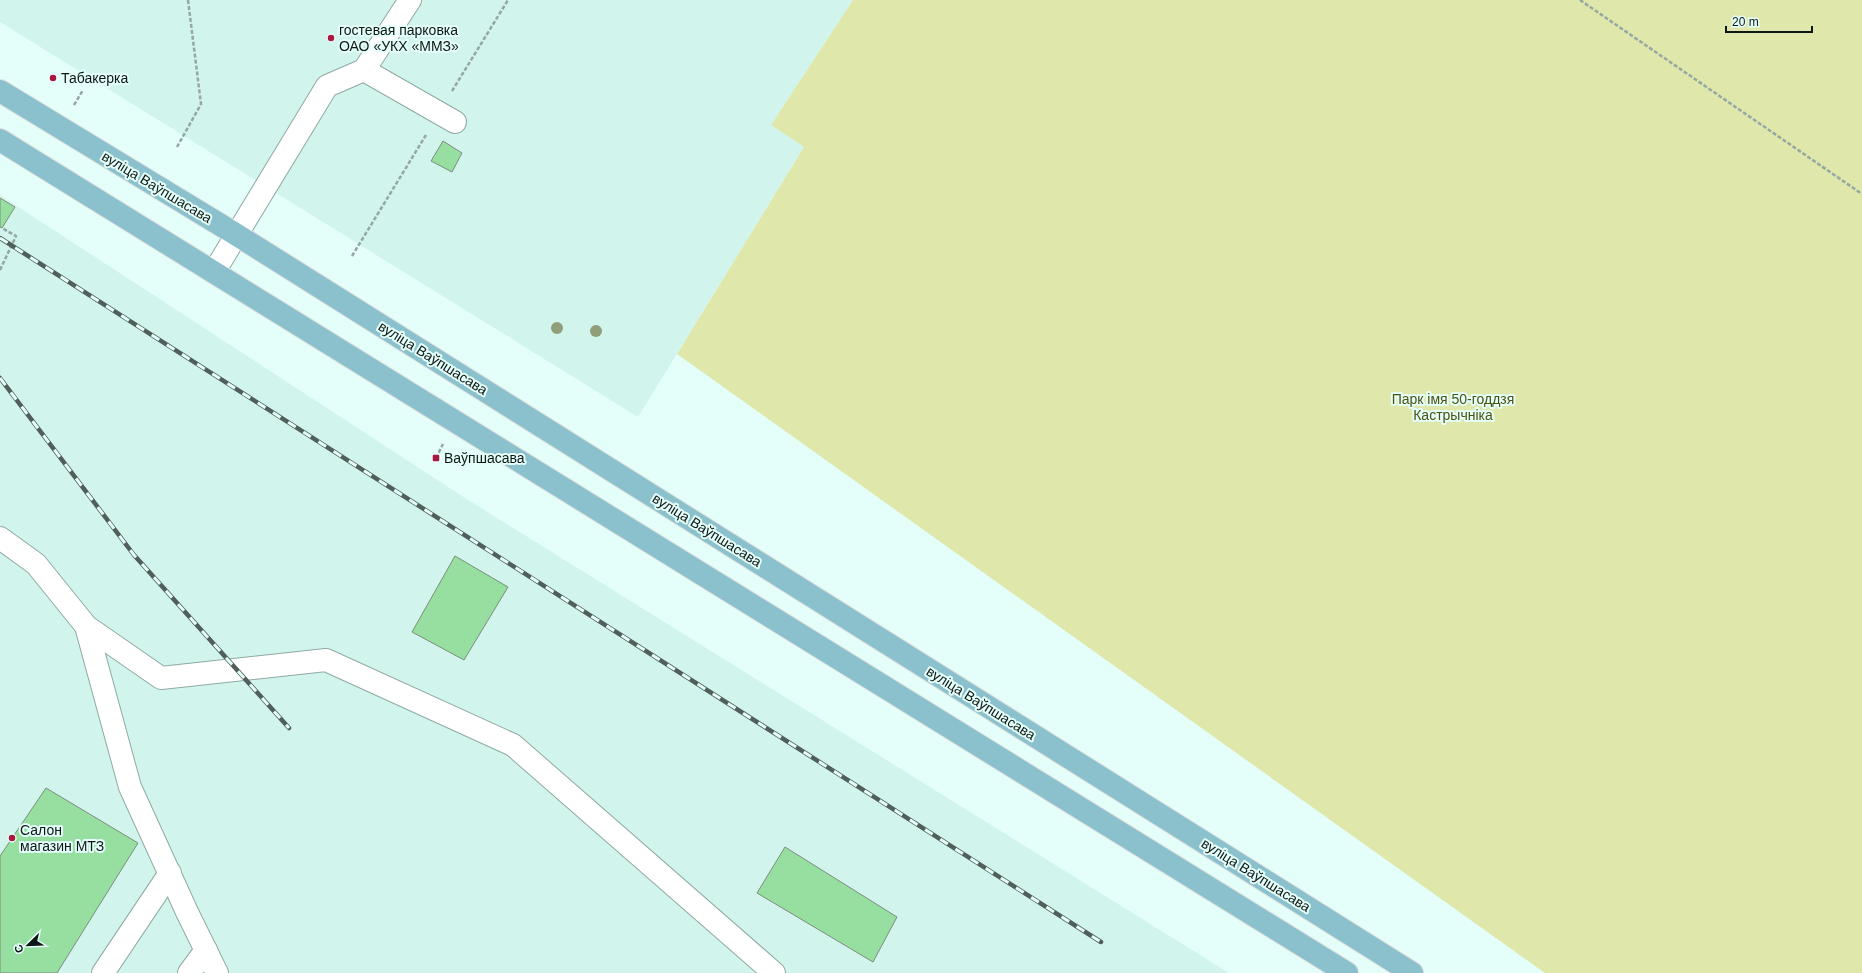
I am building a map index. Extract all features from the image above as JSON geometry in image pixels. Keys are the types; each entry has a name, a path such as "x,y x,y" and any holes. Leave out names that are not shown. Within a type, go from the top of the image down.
{"main road":[{"name":"вуліца Ваўпшасава","path":"0,91 237,235 1412,973"},
{"path":"0,140 131,219 214,272 1347,973"}],"lane":[{"path":"214,272 327,86 364,70 410,0"},
{"path":"364,70 423,112 455,122"},
{"path":"0,538 36,564 86,626 161,678 326,660 514,746 774,973"},
{"path":"86,626 130,787 217,973"},
{"path":"103,973 170,873"},
{"path":"189,973 206,950"}],"path":[{"path":"177,147 201,104 188,0"},
{"path":"1580,0 1862,194"},
{"path":"0,270 16,236 2,228"}],"shaded area":[{"path":"0,0 853,0 771,125 804,147 638,417 0,22"},
{"path":"0,195 465,498 1229,973 0,973"}],"green space":[{"name":"Парк імя 50-годдзя Кастрычніка","path":"853,0 1862,0 1862,973 1545,973 677,354 804,147 771,125"}],"building":[{"path":"443,141 462,153 452,172 431,161"},
{"path":"0,198 15,207 2,228 0,227"},
{"path":"455,556 508,587 464,660 412,632"},
{"path":"46,788 138,843 57,973 0,973 0,856"},
{"path":"785,847 897,917 873,962 757,893"}],"railway":[{"path":"0,238 1101,942"},
{"path":"0,378 134,555 289,728"}],"place":[{"name":"гостевая парковка ОАО «УКХ «ММЗ»","path":"331,38"},
{"name":"Табакерка","path":"53,78"},
{"name":"Ваўпшасава","path":"436,458"},
{"name":"Салон магазин МТЗ","path":"12,838"}]}
